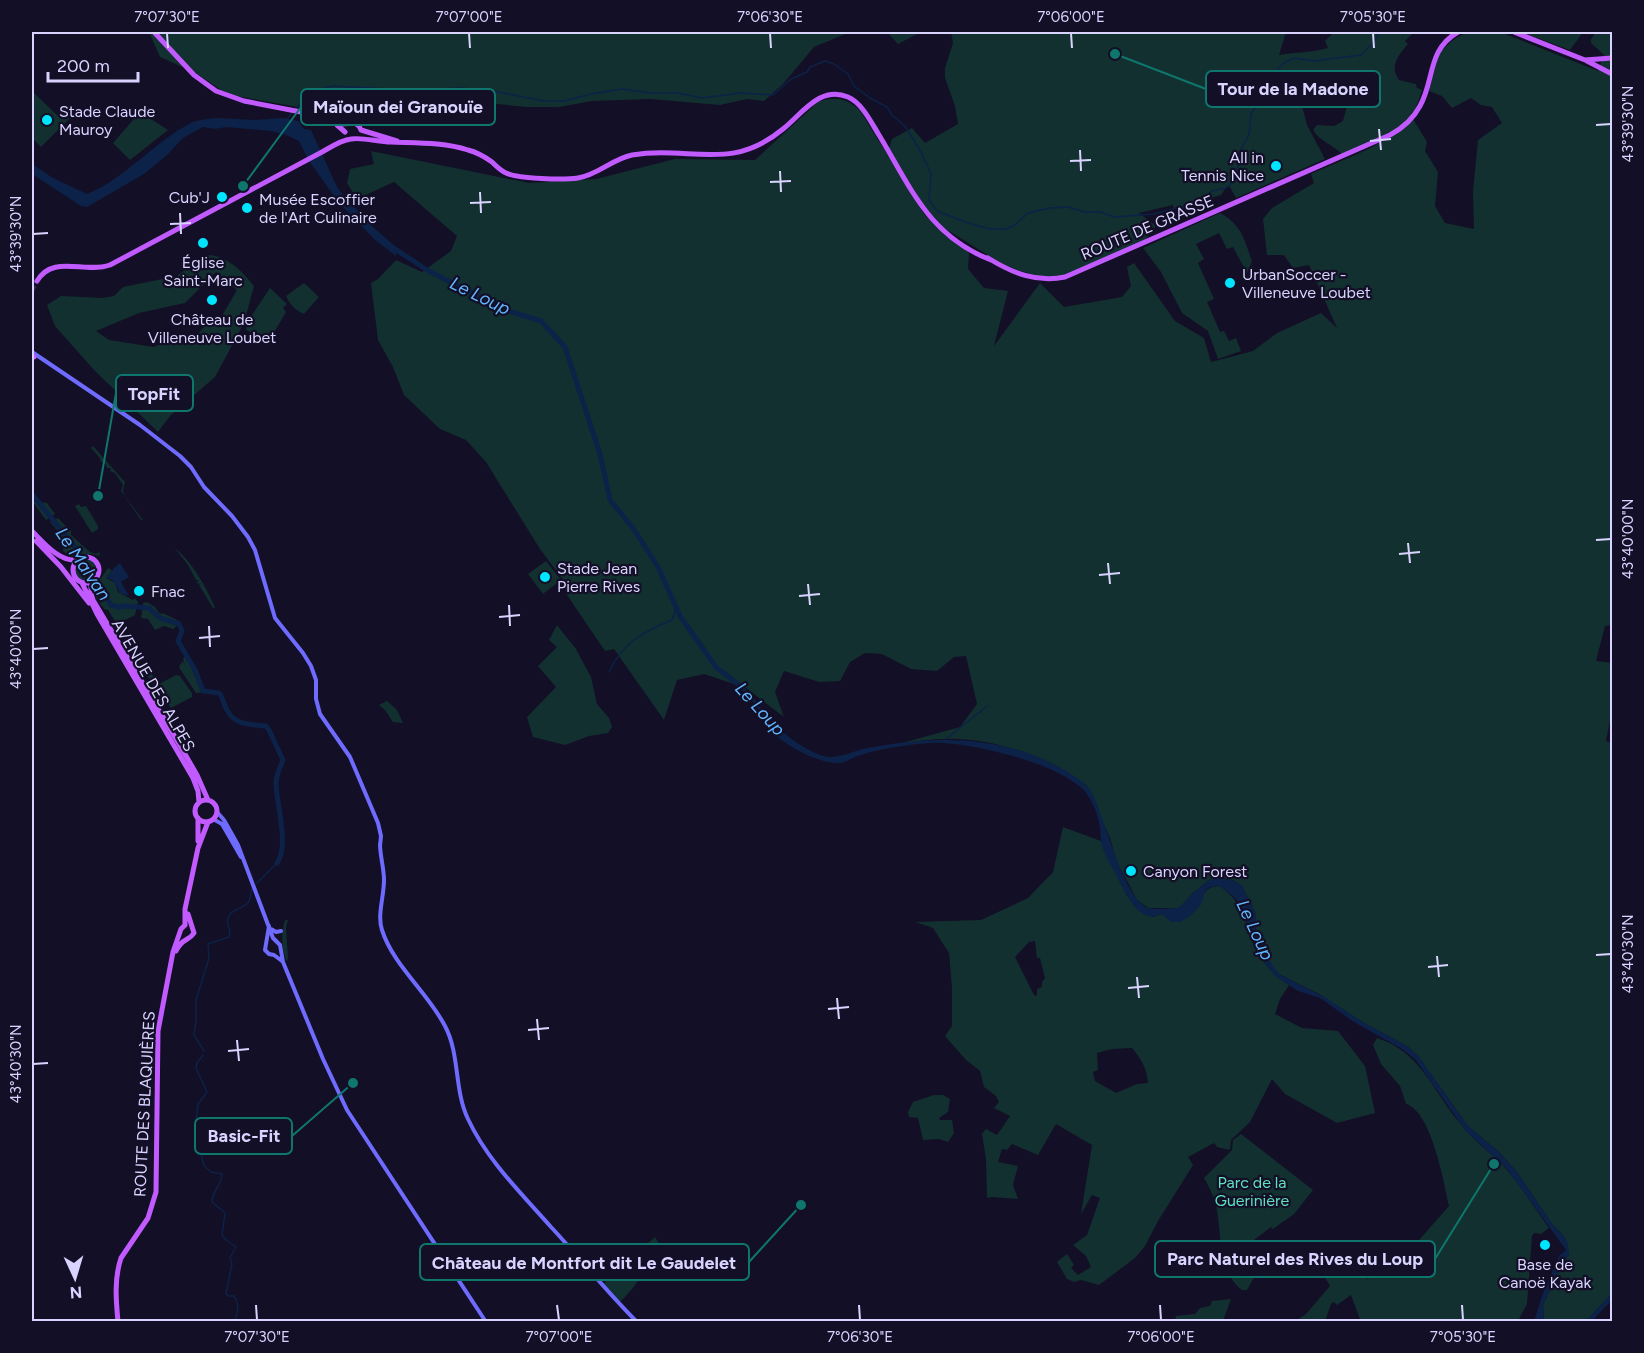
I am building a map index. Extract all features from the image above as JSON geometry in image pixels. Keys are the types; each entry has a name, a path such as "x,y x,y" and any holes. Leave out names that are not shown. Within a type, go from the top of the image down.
{"main road":[{"path":"154,32 194,75 216,91 244,101 292,111 335,125 349,136"},
{"name":"ROUTE DE GRASSE","path":"349,136 452,146 490,160 506,173 550,178 579,178 597,172 618,159 632,155 665,153 720,155 744,152 766,142 813,101 825,95 840,95 858,105 925,213 950,237 965,248 1017,273 1032,278 1046,279 1065,277 1390,135 1405,126 1420,107 1436,56 1444,42 1458,32"},
{"path":"1514,32 1585,60 1612,74"},
{"path":"1585,60 1612,58"},
{"name":"ROUTE DE GRASSE","path":"292,111 348,125 355,123 361,130 402,142"},
{"path":"348,125 349,136"},
{"path":"37,281 44,271 54,266 94,268 110,265 349,136 360,135 361,130"},
{"path":"32,355 140,424 180,456 191,467 207,492 232,516 248,537 255,550 274,618 311,666 316,680 317,706 324,721 347,752 362,784 377,826 380,846 384,881 380,914 381,928 388,943 439,1017 448,1034 465,1113 507,1179 637,1322"},
{"path":"32,531 57,554 71,561 88,557 97,563 99,574 91,582 82,583 75,577 73,568 77,560"},
{"path":"34,539 73,568"},
{"path":"34,539 60,567 97,614"},
{"name":"AVENUE DES ALPES","path":"91,582 93,600 192,767 208,800"},
{"name":"AVENUE DES ALPES","path":"82,583 97,614 193,778 199,802"},
{"path":"172,961 179,944 194,933 188,925 186,903 198,848 198,818 195,808 199,802 208,800 216,806 217,812 232,834 274,940 279,944 323,1059 347,1110 486,1322"},
{"path":"198,848 217,812"},
{"path":"198,818 222,824 243,859"},
{"path":"186,938 180,933 181,929 188,925"},
{"path":"270,927 276,932 281,931"},
{"path":"270,927 266,951 284,962"},
{"name":"ROUTE DES BLAQUIÈRES","path":"119,1322 121,1267 132,1245 152,1215 160,1192 160,1055 166,987 175,944 180,933"},
{"path":"267,942 274,940"},
{"path":"274,955 280,950"}],"green space":[{"path":"149,32 850,32 814,47 783,84 764,101 747,99 720,105 650,99 592,101 559,107 526,107 487,103 396,105 402,95 330,89 314,96 309,103 316,106 315,110 236,96 221,90 196,73 160,57"},
{"path":"887,32 921,32 898,44"},
{"path":"951,32 1292,32 1285,35 1279,55 1328,48 1325,41 1334,32 1366,32 1365,35 1367,32 1414,32 1405,41 1408,44 1396,61 1395,70 1399,80 1416,84 1417,88 1422,90 1415,109 1401,125 1382,137 1343,155 1313,130 1317,125 1334,126 1343,121 1351,91 1355,92 1365,82 1360,75 1346,90 1306,72 1300,98 1307,125 1325,159 1236,198 1227,186 1221,195 1208,199 1208,208 1186,212 1173,205 1139,213 1156,226 1144,241 1063,275 1042,277 999,262 944,228 922,203 889,148 892,139 912,128 925,143 958,124 955,106 945,78 945,68 953,43"},
{"path":"1467,32 1500,32 1598,71 1604,55 1591,43 1591,39 1596,32 1612,32 1612,625 1605,626 1596,661 1612,663 1612,711 1606,741 1612,743 1612,1293 1586,1321 1544,1321 1543,1305 1561,1265 1569,1255 1564,1236 1552,1224 1517,1172 1499,1152 1467,1125 1418,1056 1407,1046 1364,1023 1319,994 1279,974 1271,966 1255,931 1256,914 1242,886 1227,879 1209,880 1179,908 1148,908 1137,900 1117,862 1110,838 1086,785 1072,775 1041,759 991,743 950,739 902,743 960,727 977,704 966,656 954,657 937,671 911,669 882,654 865,653 850,662 840,681 819,682 784,671 775,692 784,717 746,688 704,674 677,680 664,720 614,649 605,651 567,595 569,588 540,549 486,462 466,440 440,429 404,395 393,367 378,340 371,283 396,260 422,272 451,251 457,236 394,182 357,199 347,183 350,169 374,164 371,151 529,183 596,179 675,159 755,160 818,102 830,99 846,101 861,112 924,214 944,235 969,252 968,269 984,288 1008,291 994,346 1040,283 1064,307 1122,297 1131,286 1127,267 1134,263 1175,321 1204,338 1211,362 1253,351 1277,333 1321,313 1337,328 1309,265 1293,268 1284,255 1267,255 1263,219 1272,208 1314,183 1311,174 1378,144 1413,119 1427,142 1425,151 1438,172 1435,206 1445,223 1474,229 1473,191 1478,140 1502,123 1492,107 1481,105 1471,98 1452,108 1442,96 1429,91 1439,53 1453,40"},
{"path":"1521,32 1581,32 1581,35 1570,50"},
{"name":"Stade Claude Mauroy","path":"32,91 58,116 68,106 75,113 41,147 32,138"},
{"path":"140,112 168,130 130,160 113,143"},
{"path":"1220,213 1238,228 1252,261 1247,273 1233,247 1227,249 1219,233 1196,244 1204,259 1198,263 1214,299 1207,302 1220,332 1224,331 1229,341 1236,338 1241,351 1218,359 1208,331 1182,313 1161,272 1143,248"},
{"path":"210,255 224,259 240,270 254,286 244,323 215,377 170,416 158,432 94,370 55,326 47,305 61,296 103,298 114,296 123,287 177,276 199,259","holes":["216,272 237,290 216,326 208,321 195,338 182,333 154,347 109,340 96,331 139,313 185,303"]},
{"path":"304,283 319,297 304,314 293,307 286,296"},
{"path":"270,288 287,304 283,308 286,312 269,341 246,330 252,315"},
{"path":"93,446 125,482 124,495 143,520 141,520 121,491 123,485 115,473 101,462 91,448"},
{"path":"32,501 47,503 55,514 46,520"},
{"path":"79,504 81,507 86,506 98,526 98,529 92,533 75,506"},
{"path":"58,518 71,531 71,535 90,552 96,554 100,552 99,556 88,554 71,556 63,551 62,539 50,522"},
{"path":"174,547 198,575 215,608 199,585 201,583 198,584 199,580 196,580"},
{"path":"86,559 94,562 97,570 94,578 86,581 78,578 75,570 78,562"},
{"name":"Stade Jean Pierre Rives","path":"546,561 561,580 543,594 528,574"},
{"path":"108,568 112,570 107,578 115,583 118,592 133,600 135,598 138,602 135,615 117,624 96,598 94,588"},
{"path":"147,602 160,614 163,613 181,622 173,629 164,626 155,630 148,619 141,618 143,603"},
{"path":"557,625 576,649 591,677 597,704 609,718 612,727 608,733 589,736 565,745 533,737 527,717 556,687 538,666 557,647 549,640"},
{"path":"186,656 204,692 196,693 180,669 179,666 183,661 185,666 183,658"},
{"path":"145,665 159,684 176,675 180,676 192,693 192,697 171,708 143,670"},
{"path":"387,701 397,710 403,723 393,722 379,705"},
{"path":"1063,827 1101,841 1127,896 1153,917 1162,914 1166,916 1202,898 1209,889 1220,886 1241,910 1262,960 1272,972 1289,985 1280,999 1275,1014 1302,1028 1338,1031 1365,1066 1375,1113 1337,1123 1285,1094 1272,1079 1250,1122 1231,1140 1230,1150 1217,1147 1214,1143 1188,1157 1193,1165 1145,1246 1135,1258 1099,1285 1067,1279 1057,1262 1067,1254 1074,1265 1071,1268 1078,1275 1091,1267 1086,1256 1073,1245 1087,1235 1100,1198 1092,1195 1081,1214 1092,1145 1056,1124 1038,1155 1012,1144 1007,1150 1002,1149 998,1162 1018,1166 1013,1185 1018,1199 987,1198 986,1159 982,1134 986,1129 997,1135 1010,1116 994,1108 999,1102 996,1096 984,1087 980,1071 966,1060 945,1036 952,1026 949,953 933,928 915,922 981,920 1028,898 1053,872","holes":["1035,941 1037,958 1040,958 1045,978 1042,987 1037,989 1037,996 1034,995 1015,957 1029,942","1132,1048 1143,1064 1148,1083 1137,1084 1116,1093 1095,1081 1093,1072 1098,1070 1097,1053 1112,1049"]},
{"path":"285,920 288,920 286,927 287,962 282,941"},
{"path":"1377,1038 1392,1044 1415,1062 1465,1129 1508,1171 1549,1228 1541,1234 1534,1233 1532,1236 1527,1304 1518,1321 1361,1322 1351,1295 1337,1305 1334,1302 1331,1304 1325,1321 1294,1322 1306,1314 1330,1286 1321,1271 1356,1255 1367,1279 1398,1264 1449,1206 1440,1165 1429,1133 1415,1109 1406,1104 1400,1086 1381,1064 1373,1045"},
{"path":"934,1095 943,1095 950,1099 948,1112 939,1118 940,1120 952,1120 954,1133 948,1142 939,1139 923,1140 918,1118 909,1117 908,1112 913,1102"},
{"name":"Parc de la Guerinière","path":"1241,1134 1313,1190 1294,1214 1254,1240 1256,1251 1249,1259 1246,1270 1255,1276 1247,1290 1242,1290 1228,1273 1222,1251 1216,1205 1204,1178 1232,1150 1233,1140"},
{"path":"655,1237 663,1250 627,1295 621,1301 618,1300 603,1284"},
{"path":"1231,1299 1223,1321 1175,1321 1176,1316 1195,1314 1200,1308 1210,1306 1212,1301"}],"water":[{"path":"218,118 254,120 283,118 298,121 304,129 311,130 338,189 373,227 396,247 396,256 374,239 339,203 309,161 299,141 271,131 203,127 183,138 144,174 87,207 81,206 32,174 32,164 53,178 87,194 114,179 191,123"},
{"path":"120,563 129,577 121,582 129,596 120,593 114,582 107,577"},
{"name":"Le Loup","path":"736,680 782,731 800,745 826,757 895,744 948,740 1000,745 1050,762 1076,778 1091,791 1123,874 1139,902 1148,908 1179,908 1209,880 1219,878 1235,881 1242,886 1256,914 1256,931 1266,956 1279,974 1326,998 1364,1023 1407,1046 1418,1056 1467,1125 1499,1152 1517,1172 1552,1224 1564,1236 1568,1244 1569,1255 1561,1265 1543,1305 1544,1321 1534,1321 1559,1256 1566,1250 1507,1169 1465,1130 1415,1059 1402,1049 1354,1022 1320,998 1298,991 1275,976 1260,957 1240,905 1220,886 1210,887 1205,891 1201,905 1180,922 1171,922 1162,914 1146,915 1139,911 1128,898 1105,855 1098,819 1089,798 1084,790 1067,778 1010,755 943,743 884,749 840,763 821,760 796,749 772,732 756,706 735,682"},
{"path":"1612,1293 1612,1300 1592,1321 1586,1321"}],"waterway":[{"path":"296,108 316,90 332,86 396,91 462,88 493,91 544,101 564,101 621,89 651,93 678,93 702,98 741,93 773,95 791,79 825,61 834,64 848,74 854,86 887,107 892,115 905,126 931,174 929,200 937,211 990,229 1006,229 1015,225 1028,213 1050,208 1068,207 1084,212 1101,212 1114,217 1154,214 1198,202 1212,191 1226,188 1230,185 1238,166 1240,151 1249,135 1251,114 1271,88 1274,73 1284,63 1294,58 1314,61 1361,55 1380,32"},
{"path":"286,120 291,114"},
{"name":"Le Loup","path":"392,247 427,270 505,310 541,321 565,347 600,454 610,500 633,528 658,567 680,616 716,667 739,685"},
{"name":"Le Malvan","path":"32,494 75,547 111,605 149,608 160,618 179,624 182,631 178,641 195,670 203,691 219,693 230,715 239,722 266,726 269,730 283,760 276,783 282,835 281,855 277,863"},
{"path":"609,672 627,646 643,634 672,620 676,608"},
{"path":"946,739 987,706"},
{"name":"Le Malvan","path":"257,883 277,863"},
{"name":"Le Malvan","path":"204,1051 194,1035 196,1000 209,958 208,944 229,937 228,918 248,903 252,889"},
{"name":"Le Malvan","path":"203,1055 196,1068 207,1092 198,1104 195,1129 204,1166 211,1172 222,1174 212,1202 225,1213 222,1235 236,1247 230,1258 232,1264 226,1293 228,1296 234,1296 238,1305 234,1322"}],"tunnel":[{"path":"32,290 37,281"}],"place":[{"name":"Tour de la Madone","path":"1115,54"},
{"name":"Stade Claude Mauroy","path":"47,120"},
{"name":"All in Tennis Nice","path":"1276,166"},
{"name":"Maïoun dei Granouïe","path":"243,186"},
{"name":"Cub'J","path":"222,197"},
{"name":"Musée Escoffier de l'Art Culinaire","path":"247,208"},
{"name":"Église Saint-Marc","path":"203,243"},
{"name":"UrbanSoccer - Villeneuve Loubet","path":"1230,283"},
{"name":"Château de Villeneuve Loubet","path":"212,300"},
{"name":"TopFit","path":"98,496"},
{"name":"Stade Jean Pierre Rives","path":"545,577"},
{"name":"Fnac","path":"139,591"},
{"name":"Canyon Forest","path":"1131,871"},
{"name":"Basic-Fit","path":"353,1083"},
{"name":"Parc Naturel des Rives du Loup","path":"1494,1164"},
{"name":"Château de Montfort dit Le Gaudelet","path":"801,1205"},
{"name":"Base de Canoë Kayak","path":"1545,1245"}]}
